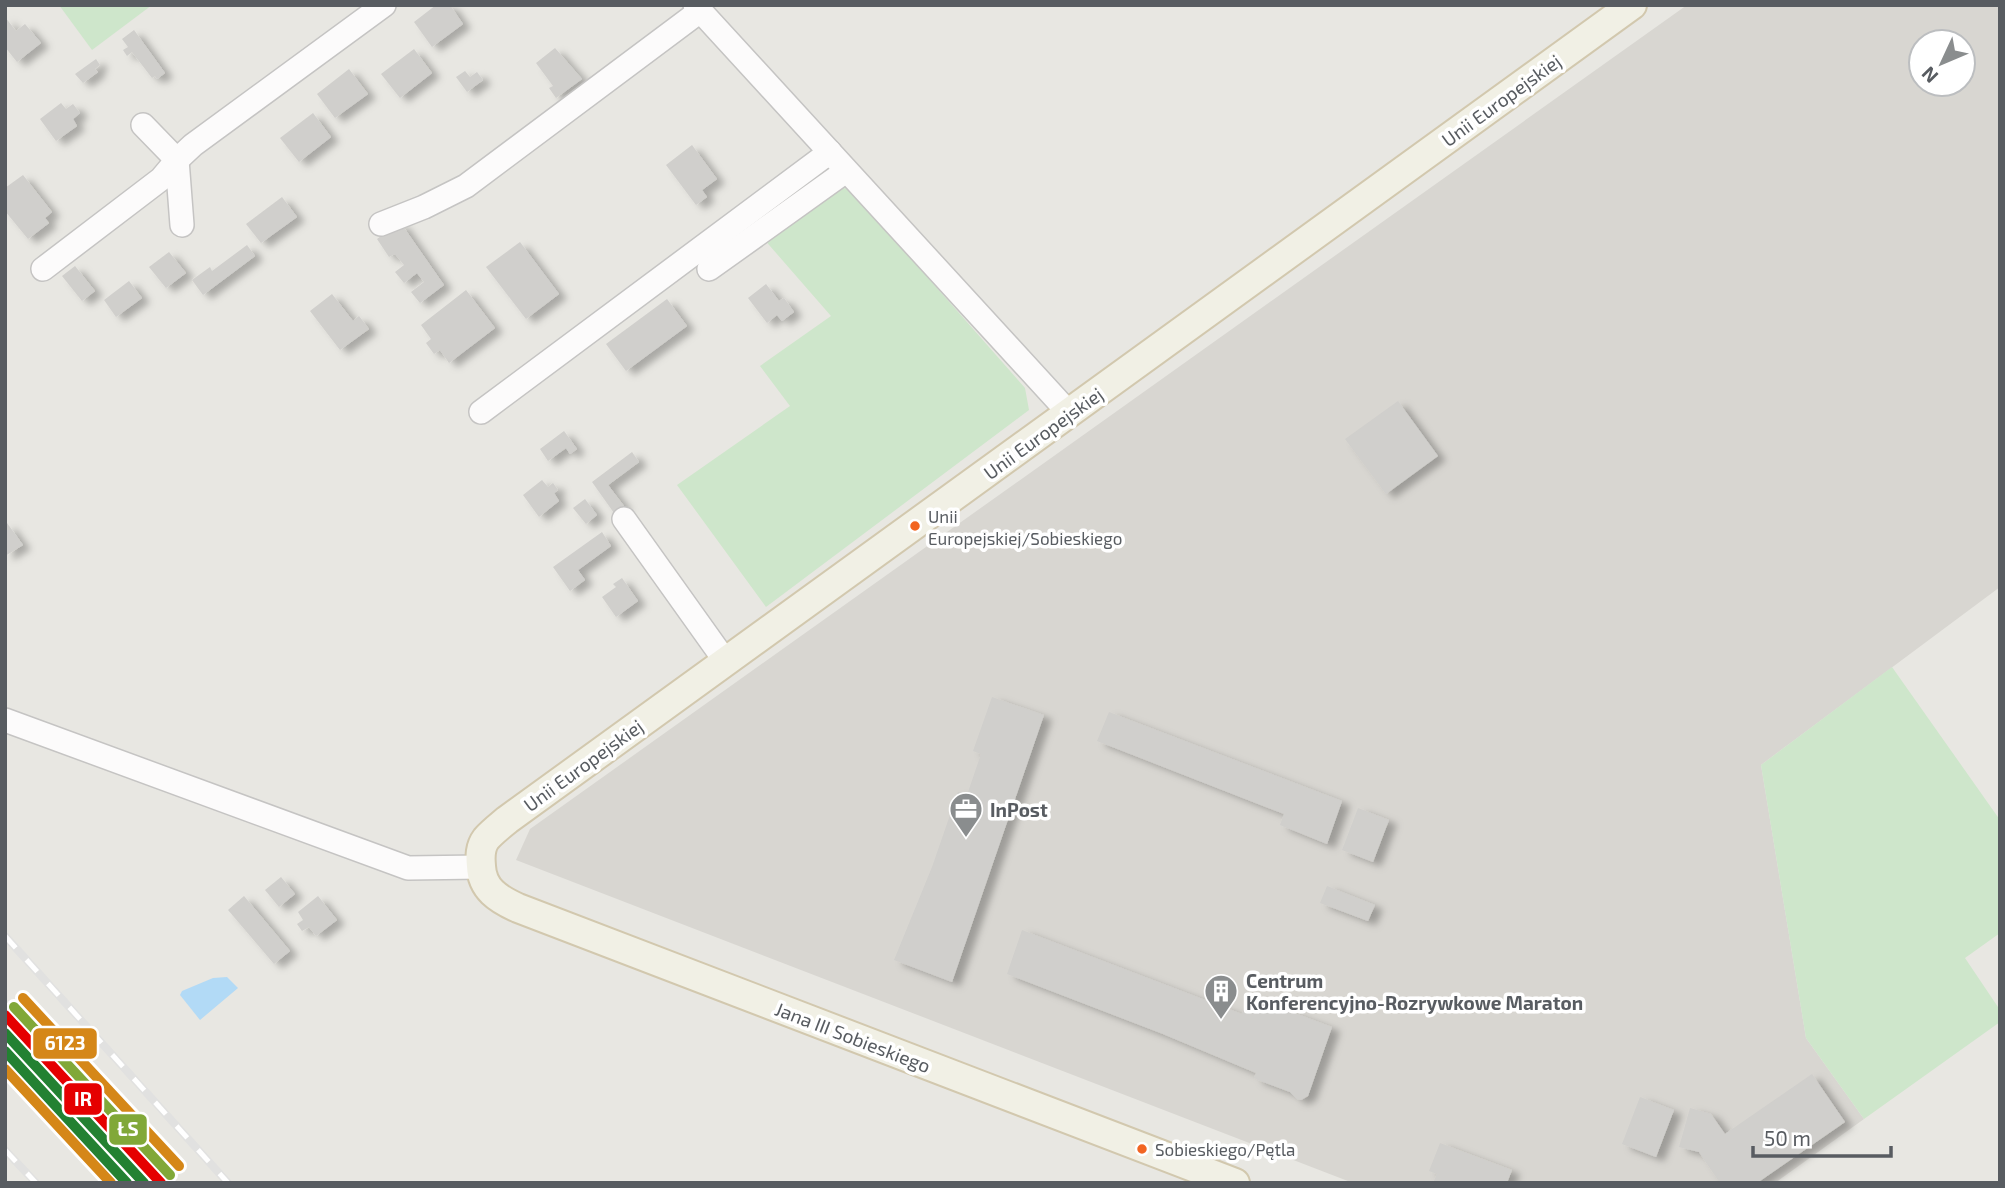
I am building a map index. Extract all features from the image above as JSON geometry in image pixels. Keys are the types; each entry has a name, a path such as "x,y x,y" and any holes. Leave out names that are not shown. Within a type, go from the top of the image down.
{"main road":[{"name":"Unii Europejskiej","path":"481,872 481,851 485,840 506,820 1632,5"},
{"name":"Jana III Sobieskiego","path":"481,872 493,894 518,908 1235,1183"}],"street":[{"path":"43,269 161,179 193,145 384,5"},
{"path":"382,224 466,186 698,8 1070,414"},
{"path":"142,125 177,160 182,225"},
{"path":"481,412 830,152"},
{"path":"709,270 846,171"},
{"path":"624,519 726,662"},
{"path":"5,720 408,868 481,872"}],"shaded area":[{"path":"1687,5 2000,5 2000,587 1761,765 1806,1038 1864,1119 1775,1183 1353,1183 516,860 530,829"}],"green space":[{"path":"59,5 152,5 92,50"},
{"path":"849,188 1025,388 1029,410 766,607 677,485 790,406 760,366 831,316 763,238 830,189"},
{"path":"1892,667 2000,820 2000,933 1965,958 2000,1010 2000,1022 1864,1119 1806,1038 1761,765"}],"water":[{"path":"227,977 238,988 200,1020 180,995 182,991 213,978"}],"building":[{"path":"436,5 450,5 463,24 432,47 414,22"},
{"path":"5,17 16,31 25,24 41,43 17,62 5,47"},
{"path":"134,30 165,73 157,79 155,76 152,78 132,52 127,56 123,50 128,47 122,39"},
{"path":"555,48 582,79 556,98 549,88 553,86 536,63"},
{"path":"414,49 432,73 400,98 381,74"},
{"path":"96,59 100,65 95,69 98,72 83,83 75,74"},
{"path":"349,69 368,94 335,118 317,94"},
{"path":"465,71 470,77 477,72 483,80 467,92 456,77"},
{"path":"61,103 66,109 73,104 80,113 73,119 77,126 56,141 40,119"},
{"path":"313,113 331,137 299,162 280,138"},
{"path":"692,145 717,179 702,190 707,197 696,205 666,165"},
{"path":"23,175 52,212 45,218 49,223 28,239 5,211 5,188"},
{"path":"282,197 297,217 261,243 246,224"},
{"path":"400,222 444,285 420,303 411,292 424,282 417,273 404,283 395,272 404,265 395,254 389,257 377,239"},
{"path":"520,242 559,294 526,319 486,267"},
{"path":"247,245 255,256 203,295 192,280 210,267 212,271"},
{"path":"169,252 186,273 166,288 149,267"},
{"path":"75,266 95,291 82,301 62,276"},
{"path":"129,281 142,298 116,317 104,300"},
{"path":"766,284 779,301 784,298 794,312 782,321 777,315 767,323 748,298"},
{"path":"466,290 495,328 449,363 440,350 434,354 426,343 431,339 421,325"},
{"path":"332,294 353,321 359,316 369,329 340,350 310,311"},
{"path":"667,299 687,326 626,371 606,344"},
{"path":"1398,401 1438,456 1386,494 1345,439"},
{"path":"564,431 577,449 570,454 566,448 548,461 540,449"},
{"path":"632,452 639,462 608,485 624,506 614,513 592,482"},
{"path":"542,480 548,487 553,483 558,490 554,493 559,501 539,517 523,495"},
{"path":"585,499 597,515 586,524 573,508"},
{"path":"7,523 23,545 5,556 5,525"},
{"path":"602,532 611,546 578,570 585,580 570,591 553,567"},
{"path":"622,578 638,601 616,617 602,597 616,587 613,584"},
{"path":"992,697 1044,715 952,982 894,960 932,867 958,792 967,795 981,754 973,751"},
{"path":"1109,712 1342,801 1327,844 1280,825 1284,814 1097,741"},
{"path":"1358,808 1389,820 1373,862 1342,850"},
{"path":"281,877 295,894 279,907 265,890"},
{"path":"1327,886 1375,905 1368,921 1320,903"},
{"path":"244,896 290,951 274,964 228,910"},
{"path":"318,896 337,920 316,936 309,927 302,931 297,924 303,920 298,912"},
{"name":"Centrum Konferencyjno-Rozrywkowe Maraton","path":"1022,930 1242,1014 1249,996 1332,1027 1308,1096 1297,1099 1290,1092 1254,1078 1256,1073 1007,974"},
{"path":"1812,1074 1845,1122 1757,1183 1720,1183 1699,1152 1679,1147 1690,1108 1711,1114 1725,1134"},
{"path":"1640,1097 1674,1110 1656,1157 1622,1144"},
{"path":"1440,1143 1512,1170 1507,1183 1433,1183 1437,1174 1429,1171"}],"railway":[{"path":"5,936 228,1183"},
{"path":"5,1150 36,1183"}],"transit line":[{"name":"6123","path":"23,998 179,1166"},
{"name":"ŁS","path":"14,1007 170,1175"},
{"name":"IR","path":"5,1015 161,1183"},
{"path":"5,1033 144,1183"},
{"path":"5,1051 127,1183"},
{"path":"5,1069 111,1183"}],"place":[{"name":"Unii Europejskiej/Sobieskiego","path":"915,526"},
{"name":"InPost","path":"966,839"},
{"name":"Centrum Konferencyjno-Rozrywkowe Maraton","path":"1221,1021"},
{"name":"Sobieskiego/Pętla","path":"1142,1149"}]}
